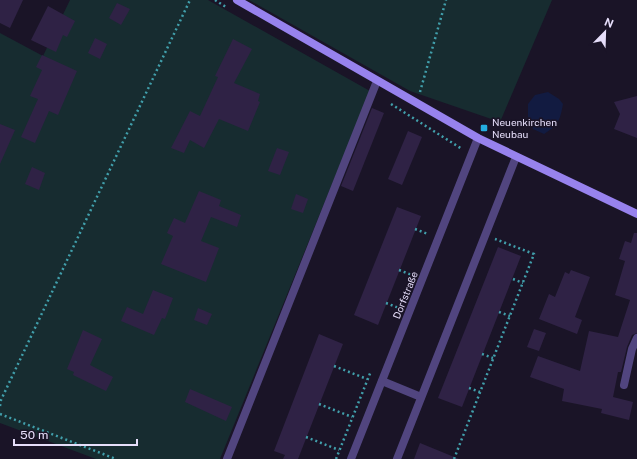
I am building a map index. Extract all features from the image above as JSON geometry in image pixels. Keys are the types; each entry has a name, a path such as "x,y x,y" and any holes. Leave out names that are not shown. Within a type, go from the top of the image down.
{"street":[{"path":"237,0 416,104 478,138 636,212"},
{"path":"227,459 378,81"},
{"name":"Dorfstraße","path":"352,457 478,138"},
{"path":"397,459 516,157"},
{"path":"624,385 632,349 637,338"},
{"path":"381,383 421,397"}],"path":[{"path":"0,406 4,392 190,0"},
{"path":"416,104 446,0"},
{"path":"454,459 534,254 485,235"},
{"path":"513,278 523,282"},
{"path":"499,312 510,316"},
{"path":"482,354 493,358"},
{"path":"334,366 381,383"},
{"path":"469,388 480,392"},
{"path":"319,404 366,422"},
{"path":"0,414 116,459"},
{"path":"306,437 352,457"}],"green space":[{"path":"70,0 208,0 370,91 220,459 96,459 0,423 0,33 43,56"},
{"path":"249,0 552,0 500,122 410,91"}],"water":[{"path":"548,92 559,99 563,104 558,122 544,134 533,129 528,117 528,104 535,95"}],"building":[{"path":"0,0 23,0 10,28 0,23"},
{"path":"117,3 130,9 121,25 109,18"},
{"path":"48,6 75,21 67,37 63,35 56,52 31,40"},
{"path":"95,38 107,44 100,59 88,53"},
{"path":"233,39 252,49 234,83 260,94 258,101 260,102 248,131 219,119 204,148 190,140 184,153 171,148 190,111 200,116 218,77 215,76"},
{"path":"42,55 77,71 58,115 49,111 35,143 21,137 38,99 30,96 42,70 36,67"},
{"path":"637,96 637,138 614,129 620,114 614,102"},
{"path":"372,108 384,113 353,191 341,186"},
{"path":"0,124 15,130 0,164"},
{"path":"408,131 422,137 402,185 388,179"},
{"path":"277,148 289,152 280,175 268,171"},
{"path":"32,167 45,173 39,190 25,184"},
{"path":"199,191 221,200 219,206 241,215 237,227 211,217 201,241 219,248 206,282 161,264 173,236 167,233 174,218 185,223"},
{"path":"296,194 308,199 303,213 291,209"},
{"path":"397,207 421,216 378,325 354,315"},
{"path":"634,233 637,233 637,333 632,335 627,347 621,372 618,372 613,397 633,402 629,420 601,413 602,409 562,401 564,389 530,377 538,356 580,371 589,331 618,337 630,300 615,295 625,261 619,259 625,241 631,243"},
{"path":"498,247 521,256 462,407 438,398"},
{"path":"571,270 590,277 575,317 582,320 577,334 539,319 549,294 555,297 565,272 569,274"},
{"path":"153,290 173,298 165,319 162,318 154,335 121,321 127,307 143,314"},
{"path":"198,308 212,314 207,325 194,320"},
{"path":"534,329 546,333 539,351 527,347"},
{"path":"83,330 102,339 90,365 113,377 106,391 73,375 74,372 67,369"},
{"path":"319,334 343,344 298,459 283,459 285,455 274,451"},
{"path":"190,389 232,407 226,421 185,402"},
{"path":"420,443 459,459 414,459"}],"place":[{"name":"Neuenkirchen Neubau","path":"484,128"}]}
